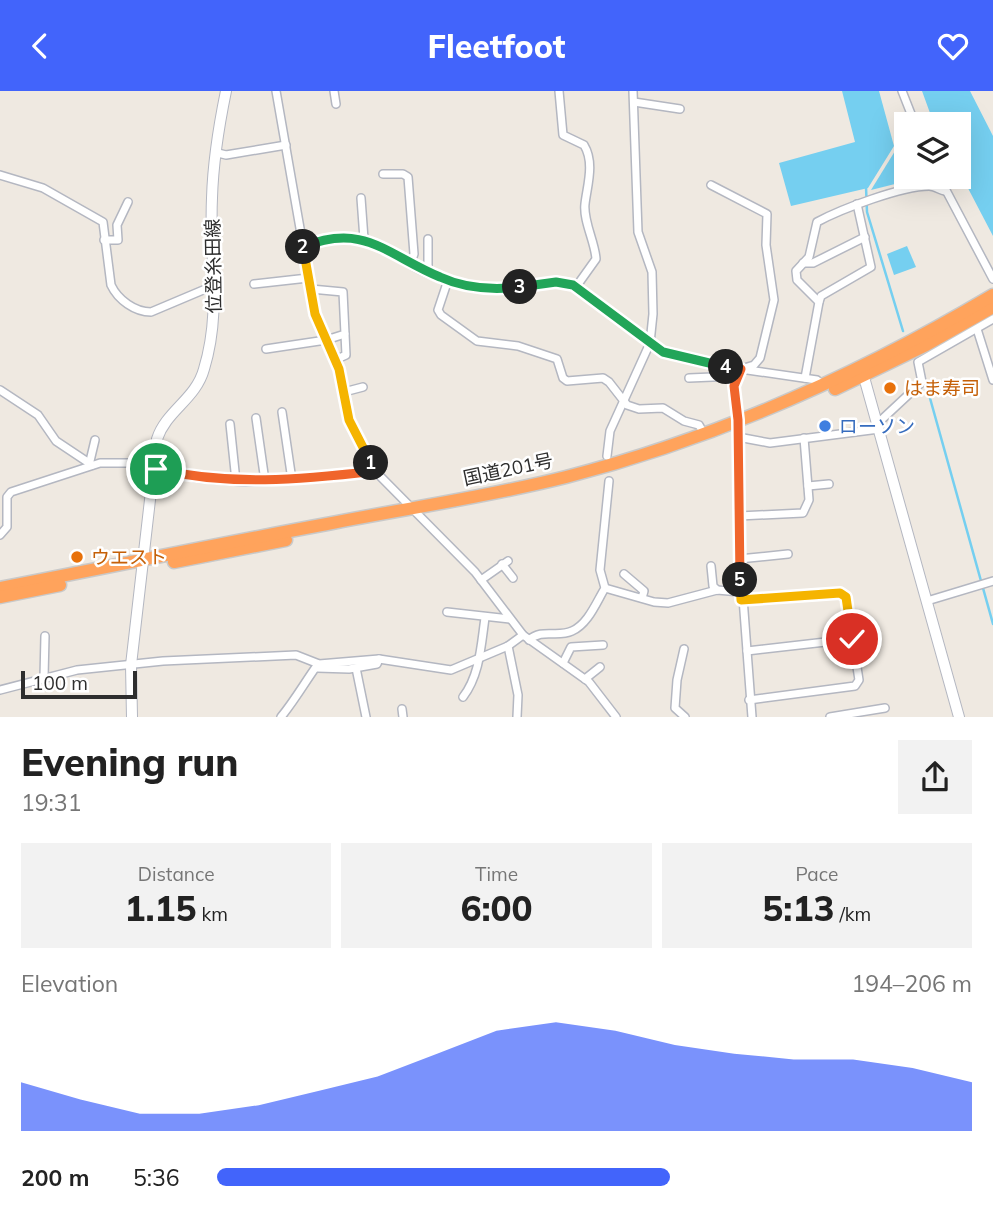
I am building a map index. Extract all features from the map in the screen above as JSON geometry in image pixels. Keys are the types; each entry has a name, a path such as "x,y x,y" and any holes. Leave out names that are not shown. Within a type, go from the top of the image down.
{"highway":[{"name":"国道201号","path":"0,588 143,564 413,511 568,476 703,432 738,429 824,385 863,372 993,295"},
{"name":"国道201号","path":"413,511 497,500 630,467 738,429 863,372 993,307"},
{"name":"国道201号","path":"0,597 143,564"}],"main road":[{"name":"位登糸田線","path":"132,716 131,665 152,464 160,428 191,397 204,372 215,318 212,198 226,91"},
{"path":"863,372 959,716"}],"street":[{"path":"275,91 315,314 335,360 349,420 375,471 481,580 526,638 585,679 616,716"},
{"path":"334,91 336,104"},
{"path":"559,91 564,135 584,145 588,156 590,192 585,208 596,259 576,287"},
{"path":"607,456 610,431 650,343 654,287 638,232 633,91"},
{"path":"902,91 910,112"},
{"path":"634,102 680,109"},
{"path":"218,153 226,155 286,145"},
{"path":"383,174 402,174 408,177 415,254 411,262"},
{"path":"0,175 44,188 97,216 103,222 115,293 141,311 151,311 215,285"},
{"path":"689,378 739,372 754,365 760,358 774,300 766,245 766,214 710,185"},
{"path":"819,302 797,280 796,271 811,251 817,222 857,204 931,186 945,191 993,279"},
{"path":"361,198 364,239"},
{"path":"104,240 118,240 117,225 128,202"},
{"path":"805,378 821,296 871,267 857,204"},
{"path":"302,247 327,237 364,239 448,280 499,289 556,282 576,287 663,352 739,372 805,378 817,380 824,385"},
{"path":"803,263 813,264 865,237"},
{"path":"428,239 428,272"},
{"path":"254,284 308,278"},
{"path":"448,280 438,310 468,338 488,344 518,346 558,359 563,378 576,381 603,378 627,405 639,409 663,408 684,421 699,425 703,432"},
{"path":"310,289 343,292 346,355 335,360"},
{"path":"738,429 770,443 878,426 922,382 918,362 993,319"},
{"path":"977,329 993,380"},
{"path":"266,349 326,340 345,334"},
{"path":"739,372 735,404 738,429 739,559 752,716"},
{"path":"344,392 363,387"},
{"path":"0,390 38,415 56,441 91,463"},
{"path":"282,412 292,480"},
{"path":"256,418 265,481"},
{"path":"230,424 236,481"},
{"path":"739,516 803,513 809,500 804,438"},
{"path":"91,463 95,440"},
{"path":"0,535 7,527 4,495 91,463 152,464 156,469 197,478 236,481 292,480 375,471"},
{"path":"317,666 379,659 451,670 536,634 574,631 586,620 605,588 600,570 609,481"},
{"path":"808,486 829,484"},
{"path":"739,559 789,554"},
{"path":"481,580 505,562 513,578"},
{"path":"711,566 713,586 717,590"},
{"path":"624,574 644,591 642,598"},
{"path":"927,601 993,581"},
{"path":"605,588 668,603 717,590 741,596 840,593 846,597 859,680 855,686 749,701"},
{"path":"447,612 509,619"},
{"path":"463,697 470,687 479,658 485,618"},
{"path":"44,677 45,636"},
{"path":"747,651 852,639"},
{"path":"563,663 571,647 603,645"},
{"path":"508,646 517,695 517,716"},
{"path":"684,649 677,680 675,708 685,716"},
{"path":"0,690 77,670 163,661 296,655 317,666 356,668 377,664 379,659"},
{"path":"281,716 300,694 317,666"},
{"path":"585,679 600,667"},
{"path":"356,668 366,716"},
{"path":"830,716 867,714 885,708"}],"water":[{"path":"842,91 879,91 894,146 868,188 791,206 779,163 855,142"},
{"path":"922,91 970,91 993,136 993,236 968,189 971,189 971,112 930,112"},
{"path":"894,153 894,184 871,190"},
{"path":"907,246 916,267 894,275 887,254"}],"waterway":[{"path":"866,187 867,212 903,331"},
{"path":"928,391 993,624"}],"place":[{"name":"はま寿司","path":"890,388"},
{"name":"ローソン","path":"825,426"},
{"name":"ウエスト","path":"77,557"}],"route":[{"path":"156,469 197,478 246,482 295,480 375,471 349,420 339,369 315,314 302,247 327,237 358,238 370,240 443,279 499,289 565,282 581,290 663,352 741,369 734,386 738,420 741,600 840,593 846,597 852,639"}]}
